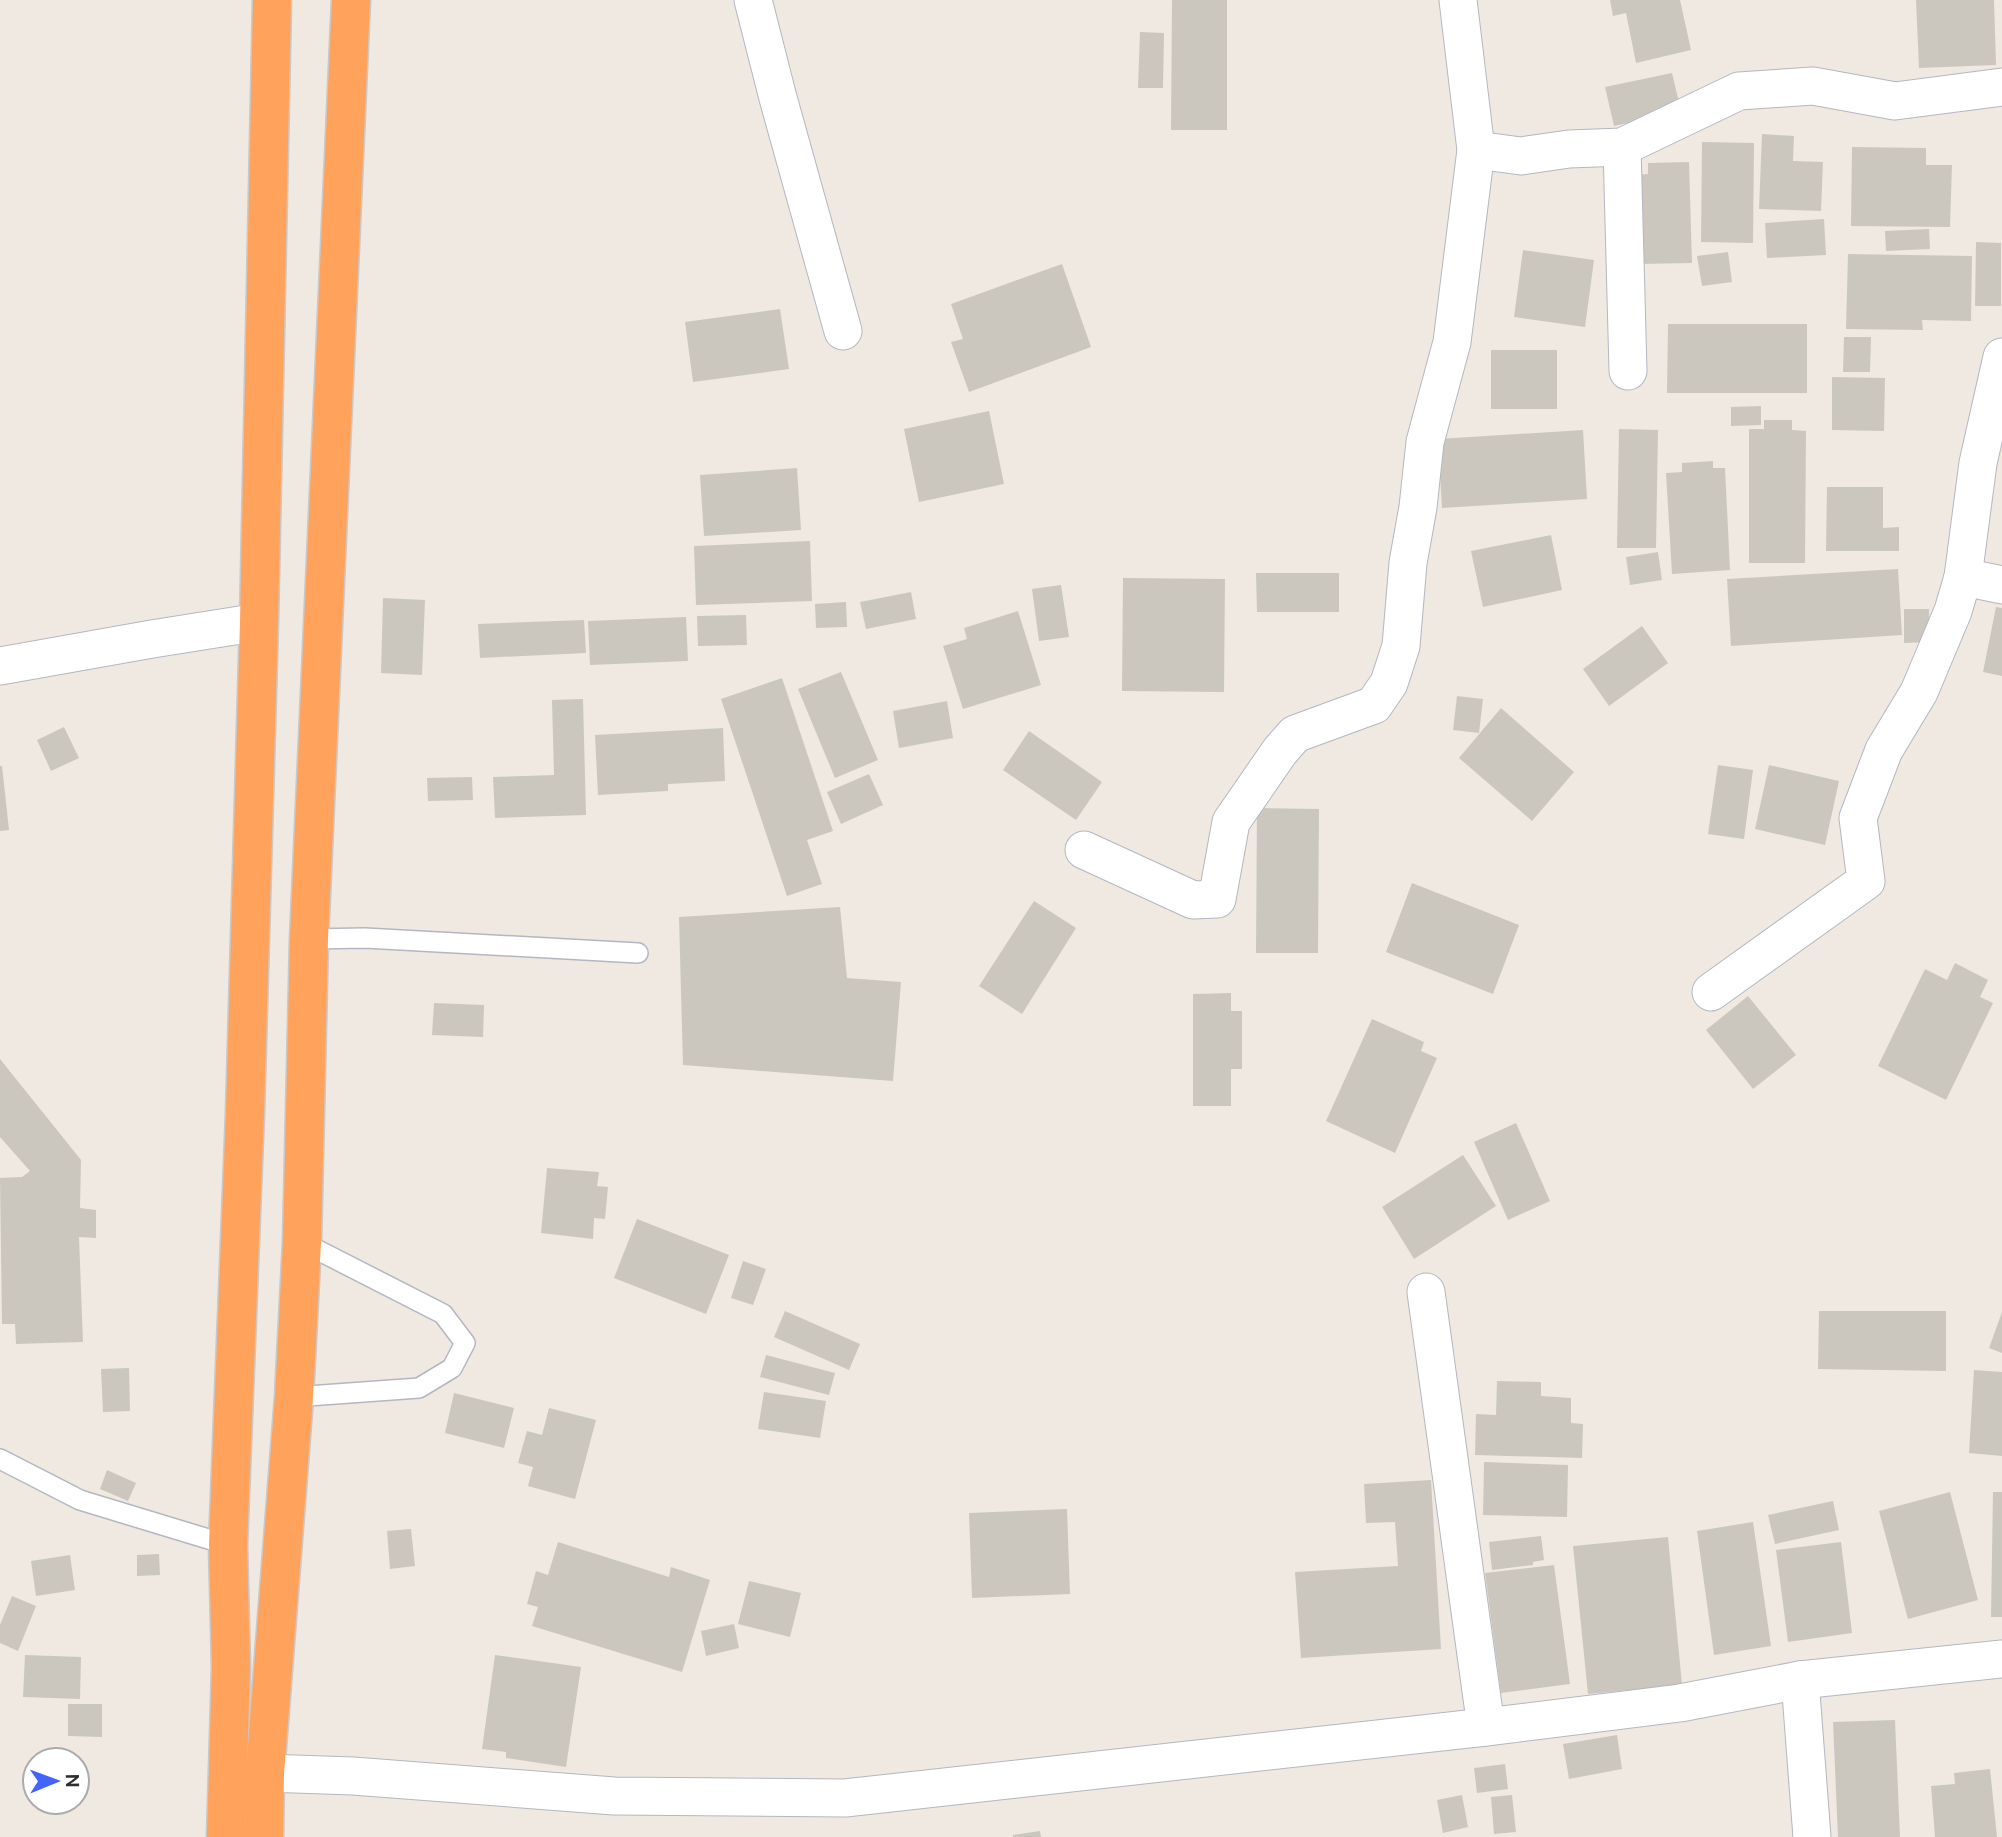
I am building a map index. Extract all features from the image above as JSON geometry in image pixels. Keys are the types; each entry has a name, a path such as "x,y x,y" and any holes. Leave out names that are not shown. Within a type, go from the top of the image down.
{"highway":[{"path":"226,1837 231,1667 228,1545 260,622 272,0"},
{"path":"264,1837 265,1773 294,1397 302,1242 309,939 351,0"}],"street":[{"path":"752,0 842,331"},
{"path":"1084,850 1193,900 1217,899 1231,822 1280,751 1296,734 1374,705 1389,683 1401,646 1408,563 1418,507 1425,442 1452,342 1476,150 1458,0"},
{"path":"1476,150 1521,156 1569,149 1622,147 1739,91 1813,86 1895,101 2002,87"},
{"path":"1622,147 1628,371"},
{"path":"1711,992 1866,881 1858,818 1884,750 1919,692 1953,611 1963,577 1978,463 2002,357"},
{"path":"1963,577 2002,585"},
{"path":"0,666 260,622"},
{"path":"1426,1292 1486,1727"},
{"path":"265,1773 353,1776 614,1796 845,1798 1486,1727 1680,1703 1800,1680 2002,1659"},
{"path":"1800,1680 1812,1837"}],"lane":[{"path":"309,939 365,938 638,953"},
{"path":"294,1397 419,1388 452,1368 465,1343 443,1314 302,1242"},
{"path":"0,1459 80,1500 228,1545"}],"building":[{"path":"1172,0 1227,0 1227,130 1171,130"},
{"path":"1610,0 1680,0 1691,50 1636,63 1626,13 1613,16"},
{"path":"1916,0 1994,0 1996,65 1919,68"},
{"path":"1140,32 1164,33 1163,88 1138,88"},
{"path":"1672,73 1681,111 1614,126 1605,87"},
{"path":"1762,134 1794,136 1793,161 1823,162 1821,211 1759,209"},
{"path":"1702,142 1754,143 1753,243 1701,242"},
{"path":"1852,147 1926,148 1926,165 1952,165 1950,227 1851,226"},
{"path":"1689,162 1692,263 1637,264 1634,175 1648,174 1648,163"},
{"path":"1824,219 1826,255 1767,258 1765,223"},
{"path":"1929,229 1930,249 1886,251 1885,231"},
{"path":"1976,242 2001,243 2001,306 1975,306"},
{"path":"1523,250 1594,260 1585,327 1514,317"},
{"path":"1728,252 1732,282 1702,286 1697,256"},
{"path":"1848,254 1972,256 1971,321 1922,320 1923,330 1846,329"},
{"path":"1062,264 1091,347 969,392 951,342 963,339 951,304"},
{"path":"780,309 789,369 693,382 685,322"},
{"path":"1668,324 1807,324 1807,393 1667,393"},
{"path":"1844,337 1871,337 1870,372 1843,372"},
{"path":"1491,350 1557,350 1557,409 1491,409"},
{"path":"1832,377 1885,378 1884,431 1832,430"},
{"path":"1761,406 1761,425 1731,426 1731,407"},
{"path":"989,411 1004,484 919,502 904,429"},
{"path":"1764,420 1792,420 1792,430 1806,431 1805,563 1749,563 1749,429 1764,429"},
{"path":"1619,429 1658,430 1656,548 1617,548"},
{"path":"1583,430 1587,499 1442,508 1438,439"},
{"path":"1713,461 1713,468 1725,468 1730,570 1672,574 1666,473 1682,472 1682,463"},
{"path":"797,468 801,530 704,536 700,475"},
{"path":"1827,487 1883,487 1883,528 1899,527 1899,551 1826,551"},
{"path":"1551,535 1562,590 1483,607 1471,551"},
{"path":"810,541 812,601 696,605 694,546"},
{"path":"1658,552 1662,580 1630,585 1626,557"},
{"path":"1898,569 1902,635 1731,646 1727,579"},
{"path":"1256,573 1339,573 1339,612 1257,612"},
{"path":"1123,578 1225,579 1224,692 1122,691"},
{"path":"1061,585 1069,637 1039,641 1032,589"},
{"path":"911,592 916,619 866,629 860,602"},
{"path":"383,598 425,600 422,675 381,673"},
{"path":"846,602 847,627 816,628 815,604"},
{"path":"1996,607 2002,608 2002,676 1983,672"},
{"path":"1904,609 1929,609 1929,642 1904,643"},
{"path":"1018,611 1041,685 963,709 943,646 967,639 964,628"},
{"path":"746,615 747,645 698,646 697,616"},
{"path":"686,617 688,661 590,665 588,621"},
{"path":"584,620 586,653 480,658 478,624"},
{"path":"1642,626 1668,663 1609,706 1583,669"},
{"path":"841,672 878,760 835,778 798,689"},
{"path":"782,678 833,831 807,840 822,884 787,896 721,699"},
{"path":"1457,696 1483,699 1479,733 1453,730"},
{"path":"583,699 586,815 495,818 493,777 554,775 552,700"},
{"path":"947,701 953,738 899,748 893,711"},
{"path":"1501,708 1574,772 1532,821 1459,758"},
{"path":"64,727 79,758 51,771 37,740"},
{"path":"723,728 725,781 668,784 668,791 598,795 595,735"},
{"path":"1029,731 1102,782 1076,820 1003,770"},
{"path":"1718,765 1753,770 1744,839 1708,834"},
{"path":"1769,765 1839,781 1825,845 1755,829"},
{"path":"0,766 9,830 0,831"},
{"path":"869,774 883,805 841,824 827,792"},
{"path":"472,777 473,800 428,801 427,778"},
{"path":"1257,808 1319,809 1318,953 1256,953"},
{"path":"1412,883 1519,925 1493,994 1386,952"},
{"path":"1034,901 1076,928 1022,1014 979,986"},
{"path":"840,907 847,978 901,982 893,1081 683,1065 679,917"},
{"path":"1955,963 1988,980 1980,997 1993,1003 1946,1100 1878,1066 1925,969 1947,980"},
{"path":"1231,993 1231,1011 1242,1011 1242,1069 1231,1069 1231,1106 1193,1106 1193,994"},
{"path":"1748,996 1796,1055 1753,1089 1706,1030"},
{"path":"434,1003 484,1005 483,1037 432,1035"},
{"path":"1372,1019 1424,1042 1421,1051 1437,1058 1395,1153 1326,1121"},
{"path":"0,1059 81,1160 80,1208 96,1210 96,1238 79,1237 83,1342 16,1344 15,1324 2,1324 0,1178 22,1177 30,1171 0,1137"},
{"path":"1516,1123 1550,1201 1508,1220 1474,1142"},
{"path":"1463,1155 1496,1206 1414,1259 1382,1207"},
{"path":"547,1168 599,1172 597,1186 608,1187 605,1219 594,1218 593,1239 541,1233"},
{"path":"637,1219 729,1255 706,1314 614,1278"},
{"path":"743,1261 766,1269 753,1305 731,1298"},
{"path":"785,1311 860,1344 849,1370 774,1337"},
{"path":"1819,1311 1946,1311 1946,1371 1818,1369"},
{"path":"2002,1312 2002,1353 1989,1348"},
{"path":"766,1355 835,1373 829,1395 760,1377"},
{"path":"129,1368 130,1411 103,1412 101,1369"},
{"path":"1974,1370 2002,1372 2002,1456 1969,1453"},
{"path":"1497,1381 1541,1382 1541,1396 1571,1398 1571,1423 1583,1424 1582,1458 1475,1455 1476,1414 1496,1415"},
{"path":"764,1392 826,1401 820,1438 758,1429"},
{"path":"454,1393 514,1408 504,1448 445,1433"},
{"path":"549,1408 596,1420 575,1499 528,1486 533,1467 518,1463 527,1431 542,1435"},
{"path":"1484,1462 1568,1465 1567,1517 1483,1515"},
{"path":"107,1470 136,1483 128,1501 100,1489"},
{"path":"1431,1480 1441,1649 1301,1658 1295,1572 1398,1566 1395,1522 1366,1523 1364,1484"},
{"path":"1950,1492 1978,1600 1908,1619 1879,1511"},
{"path":"1993,1492 2002,1492 2002,1617 1991,1617"},
{"path":"1833,1501 1839,1530 1775,1544 1768,1515"},
{"path":"1067,1509 1070,1594 972,1598 969,1513"},
{"path":"1753,1522 1771,1646 1714,1655 1697,1531"},
{"path":"411,1529 415,1566 390,1569 387,1531"},
{"path":"1541,1536 1544,1560 1533,1562 1533,1565 1492,1570 1489,1542"},
{"path":"1668,1537 1682,1685 1588,1694 1573,1546"},
{"path":"558,1542 669,1577 671,1567 710,1580 682,1672 532,1626 538,1607 527,1604 536,1571 548,1575"},
{"path":"1841,1542 1852,1633 1788,1642 1776,1550"},
{"path":"159,1554 160,1575 137,1576 137,1555"},
{"path":"70,1555 75,1590 36,1596 31,1561"},
{"path":"1554,1565 1570,1684 1501,1693 1485,1573"},
{"path":"749,1581 801,1593 790,1637 738,1624"},
{"path":"12,1596 36,1606 18,1651 0,1643 0,1625"},
{"path":"734,1624 739,1648 706,1656 701,1631"},
{"path":"25,1655 81,1657 80,1699 23,1697"},
{"path":"495,1655 581,1667 566,1767 506,1758 506,1752 482,1749"},
{"path":"68,1704 102,1704 102,1737 68,1736"},
{"path":"1895,1720 1900,1837 1838,1837 1833,1722"},
{"path":"1617,1735 1622,1769 1569,1779 1563,1744"},
{"path":"1505,1764 1508,1789 1477,1793 1474,1768"},
{"path":"1990,1769 1997,1837 1935,1837 1931,1786 1955,1784 1954,1773"},
{"path":"1462,1795 1468,1827 1443,1833 1437,1800"},
{"path":"1512,1795 1516,1832 1494,1834 1491,1797"},
{"path":"1040,1831 1041,1837 1013,1837 1013,1835"}]}
